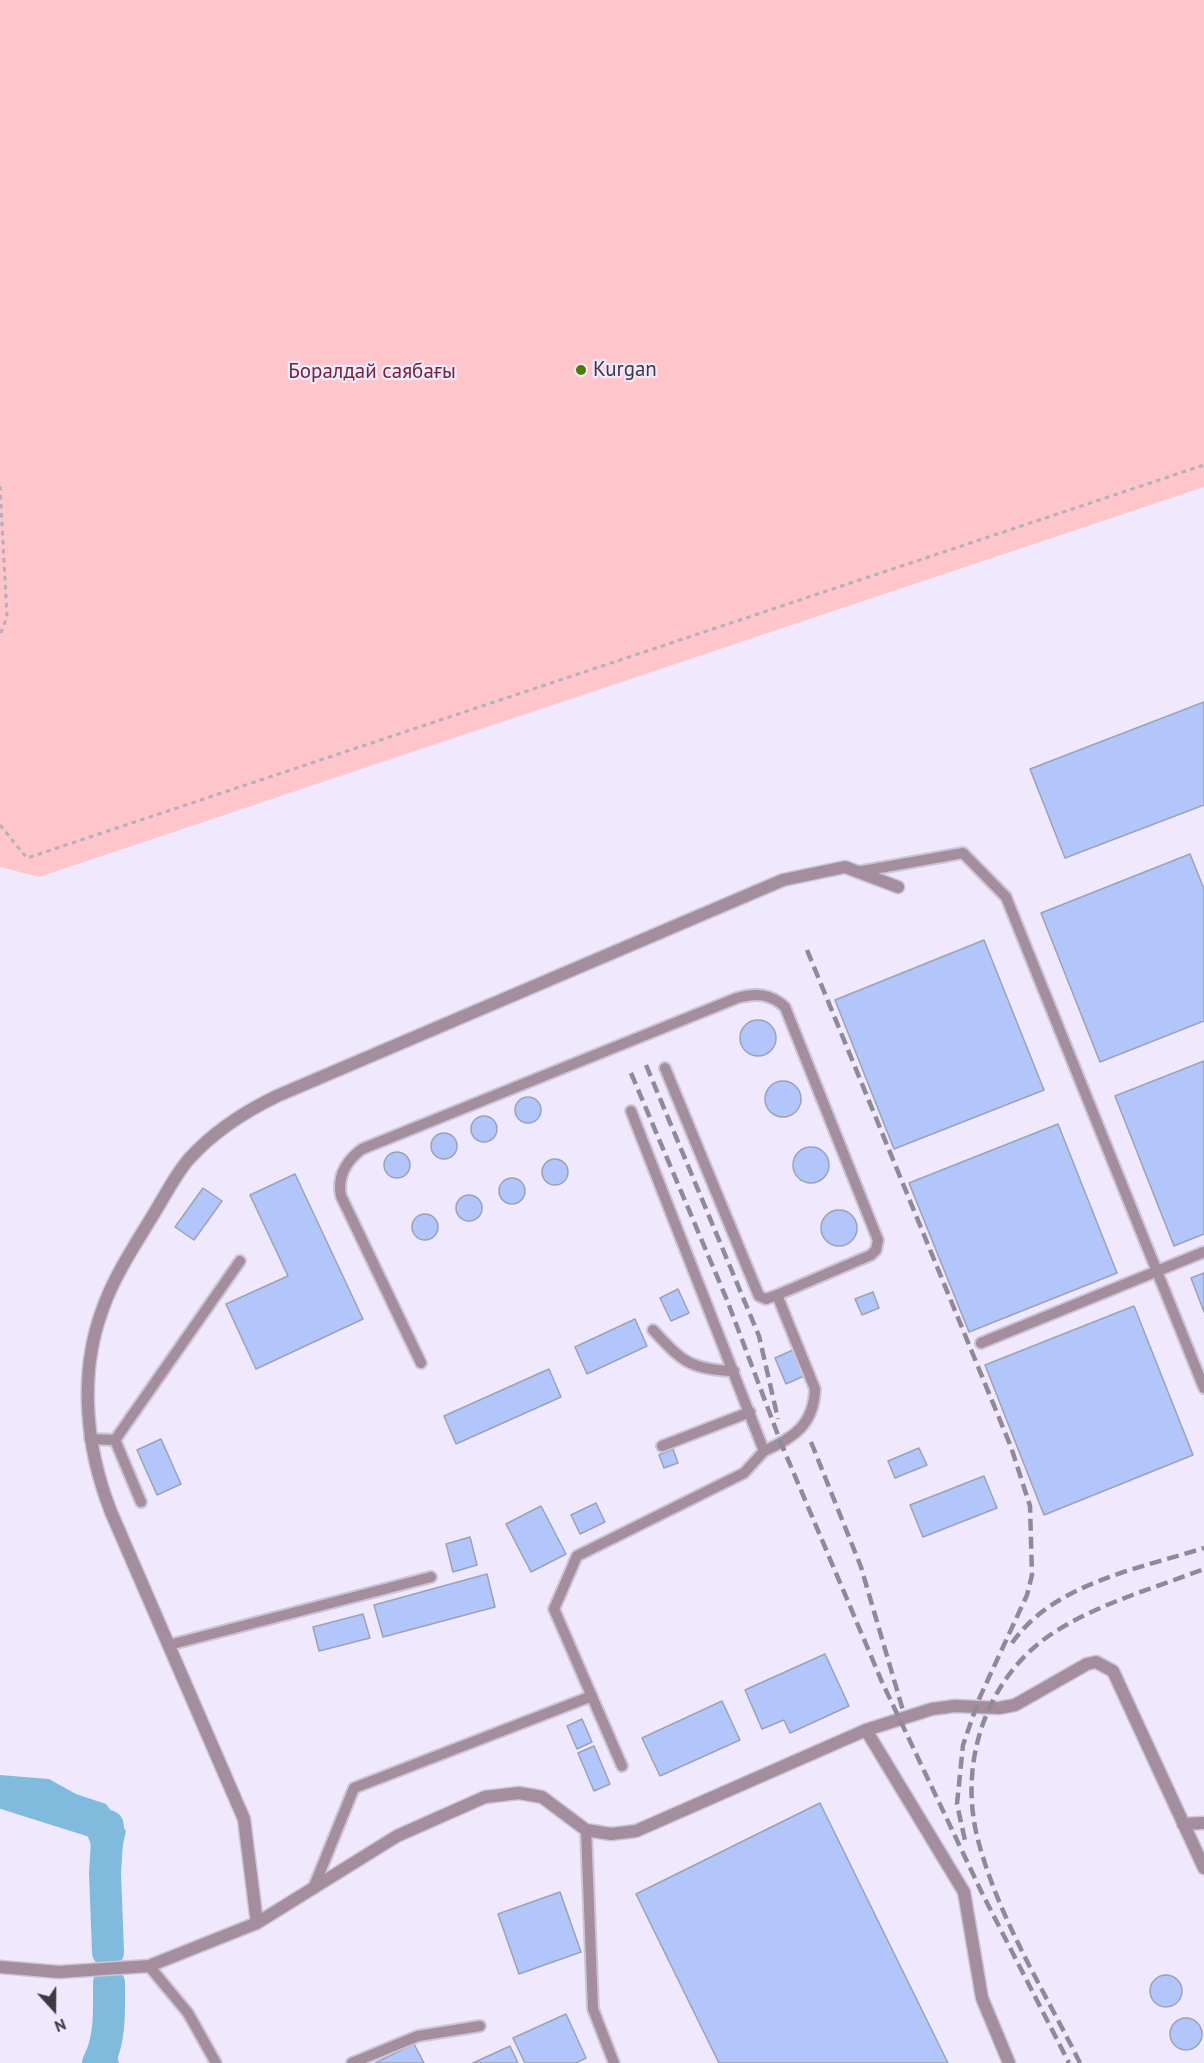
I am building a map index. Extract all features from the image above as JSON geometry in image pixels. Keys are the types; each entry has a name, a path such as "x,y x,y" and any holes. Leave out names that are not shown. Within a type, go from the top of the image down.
{"street":[{"path":"257,1923 244,1820 98,1479 90,1439 88,1393 91,1358 102,1309 117,1277 188,1160 219,1130 248,1110 277,1096 783,880 845,867 898,887"},
{"path":"0,1967 59,1972 149,1966 257,1923 315,1884 397,1836 485,1797 519,1793 542,1797 586,1830 611,1834 636,1831 867,1730 932,1709 955,1706 999,1708 1015,1704 1087,1664 1096,1662 1113,1671 1204,1868"},
{"path":"867,1730 964,1892 982,1998 1009,2063"},
{"path":"1182,1824 1204,1822"}],"lane":[{"path":"857,872 963,853 1006,897 1204,1388"},
{"path":"420,1363 341,1196 339,1185 346,1165 353,1156 362,1149 753,993 778,1000 785,1006 878,1240 872,1256 766,1299 759,1296 665,1068"},
{"path":"631,1111 764,1451"},
{"path":"981,1343 1204,1252"},
{"path":"115,1440 240,1261"},
{"path":"622,1766 554,1609 577,1556 744,1473 764,1451 800,1431 815,1402 815,1389 777,1295"},
{"path":"653,1330 680,1360 699,1367 734,1371"},
{"path":"662,1446 750,1412"},
{"path":"90,1439 115,1440"},
{"path":"115,1440 141,1502"},
{"path":"169,1645 431,1577"},
{"path":"315,1884 354,1788 592,1696"},
{"path":"586,1830 593,2009 614,2063"},
{"path":"149,1966 188,2013 216,2063"},
{"path":"352,2063 418,2036 480,2026"}],"path":[{"path":"0,825 27,858 1204,465"},
{"path":"0,486 7,616 0,635"}],"green space":[{"name":"Боралдай саябағы","path":"0,0 1204,0 1204,487 39,877 0,867"}],"water":[{"path":"0,1775 49,1779 76,1794 106,1804 126,1831 116,1875 95,1883 94,1858 89,1840 82,1827 72,1818 42,1810 0,1807"},
{"path":"116,2051 119,2063 87,2063 93,2052"}],"building":[{"path":"1204,702 1204,805 1065,858 1030,769"},
{"path":"1190,854 1204,889 1204,1021 1100,1062 1041,913"},
{"path":"984,940 1044,1090 894,1149 835,1000"},
{"path":"758,1020 771,1025 776,1038 771,1051 758,1056 745,1051 740,1038 745,1025"},
{"path":"1204,1061 1204,1234 1174,1246 1115,1096"},
{"path":"783,1081 796,1086 801,1099 796,1112 783,1117 770,1112 765,1099 770,1086"},
{"path":"528,1097 537,1101 541,1110 537,1119 528,1123 519,1119 515,1110 519,1101"},
{"path":"484,1116 493,1120 497,1129 493,1138 484,1142 475,1138 471,1129 475,1120"},
{"path":"1058,1124 1117,1273 969,1332 909,1183"},
{"path":"444,1133 453,1137 457,1146 453,1155 444,1159 435,1155 431,1146 435,1137"},
{"path":"811,1147 824,1152 829,1165 824,1178 811,1183 798,1178 793,1165 798,1152"},
{"path":"397,1152 406,1156 410,1165 406,1174 397,1178 388,1174 384,1165 388,1156"},
{"path":"555,1159 564,1163 568,1172 564,1181 555,1185 546,1181 542,1172 546,1163"},
{"path":"295,1174 363,1319 256,1369 226,1304 288,1276 250,1195"},
{"path":"512,1178 521,1182 525,1191 521,1200 512,1204 503,1200 499,1191 503,1182"},
{"path":"203,1188 222,1201 194,1240 175,1227"},
{"path":"469,1195 478,1199 482,1208 478,1217 469,1221 460,1217 456,1208 460,1199"},
{"path":"839,1210 852,1215 857,1228 852,1241 839,1246 826,1241 821,1228 826,1215"},
{"path":"425,1214 434,1218 438,1227 434,1236 425,1240 416,1236 412,1227 416,1218"},
{"path":"1204,1273 1204,1312 1191,1278"},
{"path":"678,1289 689,1313 671,1321 660,1298"},
{"path":"873,1292 879,1308 862,1315 855,1299"},
{"path":"1134,1306 1193,1455 1044,1515 985,1365"},
{"path":"635,1319 647,1346 587,1374 575,1347"},
{"path":"793,1350 804,1376 786,1384 775,1358"},
{"path":"549,1369 561,1397 456,1444 444,1416"},
{"path":"161,1439 181,1484 157,1495 137,1450"},
{"path":"919,1448 927,1465 895,1478 888,1461"},
{"path":"673,1449 678,1463 664,1468 659,1455"},
{"path":"984,1476 997,1508 923,1537 910,1505"},
{"path":"596,1503 605,1522 580,1534 571,1515"},
{"path":"541,1506 566,1554 531,1572 506,1524"},
{"path":"470,1537 477,1565 453,1572 446,1544"},
{"path":"487,1574 495,1607 383,1637 374,1605"},
{"path":"363,1614 370,1638 319,1651 313,1627"},
{"path":"825,1654 849,1706 790,1733 784,1720 762,1729 745,1690"},
{"path":"722,1701 740,1740 660,1776 642,1738"},
{"path":"582,1719 592,1742 577,1749 567,1726"},
{"path":"594,1746 610,1784 594,1791 578,1753"},
{"path":"820,1803 948,2063 719,2063 636,1894"},
{"path":"560,1892 581,1952 519,1974 498,1914"},
{"path":"1166,1975 1178,1979 1182,1991 1178,2003 1166,2007 1154,2003 1150,1991 1154,1979"},
{"path":"566,2014 586,2058 576,2063 525,2063 513,2038"},
{"path":"1186,2018 1198,2022 1202,2034 1198,2046 1186,2050 1174,2046 1170,2034 1174,2022"},
{"path":"414,2044 424,2063 375,2063"},
{"path":"510,2046 518,2063 473,2063"}],"waterway":[{"path":"0,1792 108,1826 105,1873 108,1952"},
{"path":"98,2063 107,2034 109,1983"}],"railway":[{"path":"807,950 1011,1447 1030,1506 1032,1575 1027,1595 979,1699 963,1745 957,1804 966,1845"},
{"path":"646,1065 759,1336 778,1419"},
{"path":"631,1073 727,1300 781,1443 882,1682 982,1893 1069,2063"},
{"path":"811,1442 861,1567 904,1714"},
{"path":"1012,1643 1050,1606 1074,1592 1125,1571 1204,1548"},
{"path":"1080,2063 1022,1952 996,1895 986,1866 972,1808 975,1751 994,1698 1009,1675 1028,1653 1050,1635 1086,1614 1204,1569"}],"place":[{"name":"Kurgan","path":"581,370"}]}
